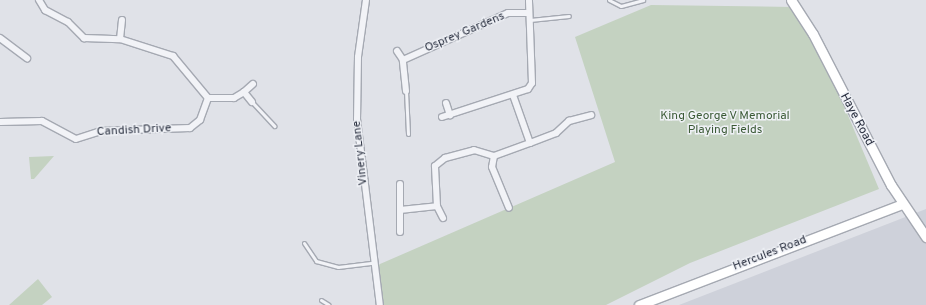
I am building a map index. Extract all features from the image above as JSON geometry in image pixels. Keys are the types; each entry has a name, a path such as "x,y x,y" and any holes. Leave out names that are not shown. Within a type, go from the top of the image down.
{"street":[{"path":"39,0 45,10 68,22 84,38 120,39 180,60 208,98 234,98 253,84"},
{"name":"Vinery Lane","path":"366,0 358,57 357,119 373,262 380,305"},
{"path":"442,117 528,89 532,83 528,20 529,0"},
{"name":"Haye Road","path":"791,0 814,34 902,204 926,237"},
{"name":"Osprey Gardens","path":"403,60 508,13 528,13"},
{"path":"120,39 122,20"},
{"path":"0,38 28,58"},
{"path":"397,52 403,60 406,91"},
{"path":"244,92 252,102"},
{"path":"513,95 530,143"},
{"name":"Candish Drive","path":"0,122 42,121 76,139 100,131 190,128 200,120 208,98"},
{"path":"446,103 450,115"},
{"path":"443,218 437,206 435,166 445,158 474,150 494,156 556,133 569,121 591,115"},
{"path":"494,156 492,167 509,208"},
{"path":"400,184 400,232"},
{"name":"Hercules Road","path":"639,305 902,204"},
{"path":"400,210 437,206"}],"lane":[{"path":"609,0 621,6 643,0"},
{"path":"528,20 569,16"},
{"path":"406,91 408,134"},
{"path":"252,102 274,126"},
{"path":"304,243 316,261 338,267 373,262"},
{"path":"321,300 329,305"}],"shaded area":[{"path":"926,209 926,305 679,305"}],"green space":[{"name":"King George V Memorial Playing Fields","path":"651,5 793,7 836,87 879,189 690,263 606,305 384,305 376,267 380,264 615,162 575,37"},
{"path":"54,156 34,179 31,179 29,157"},
{"path":"38,279 52,297 42,305 9,305"}]}
